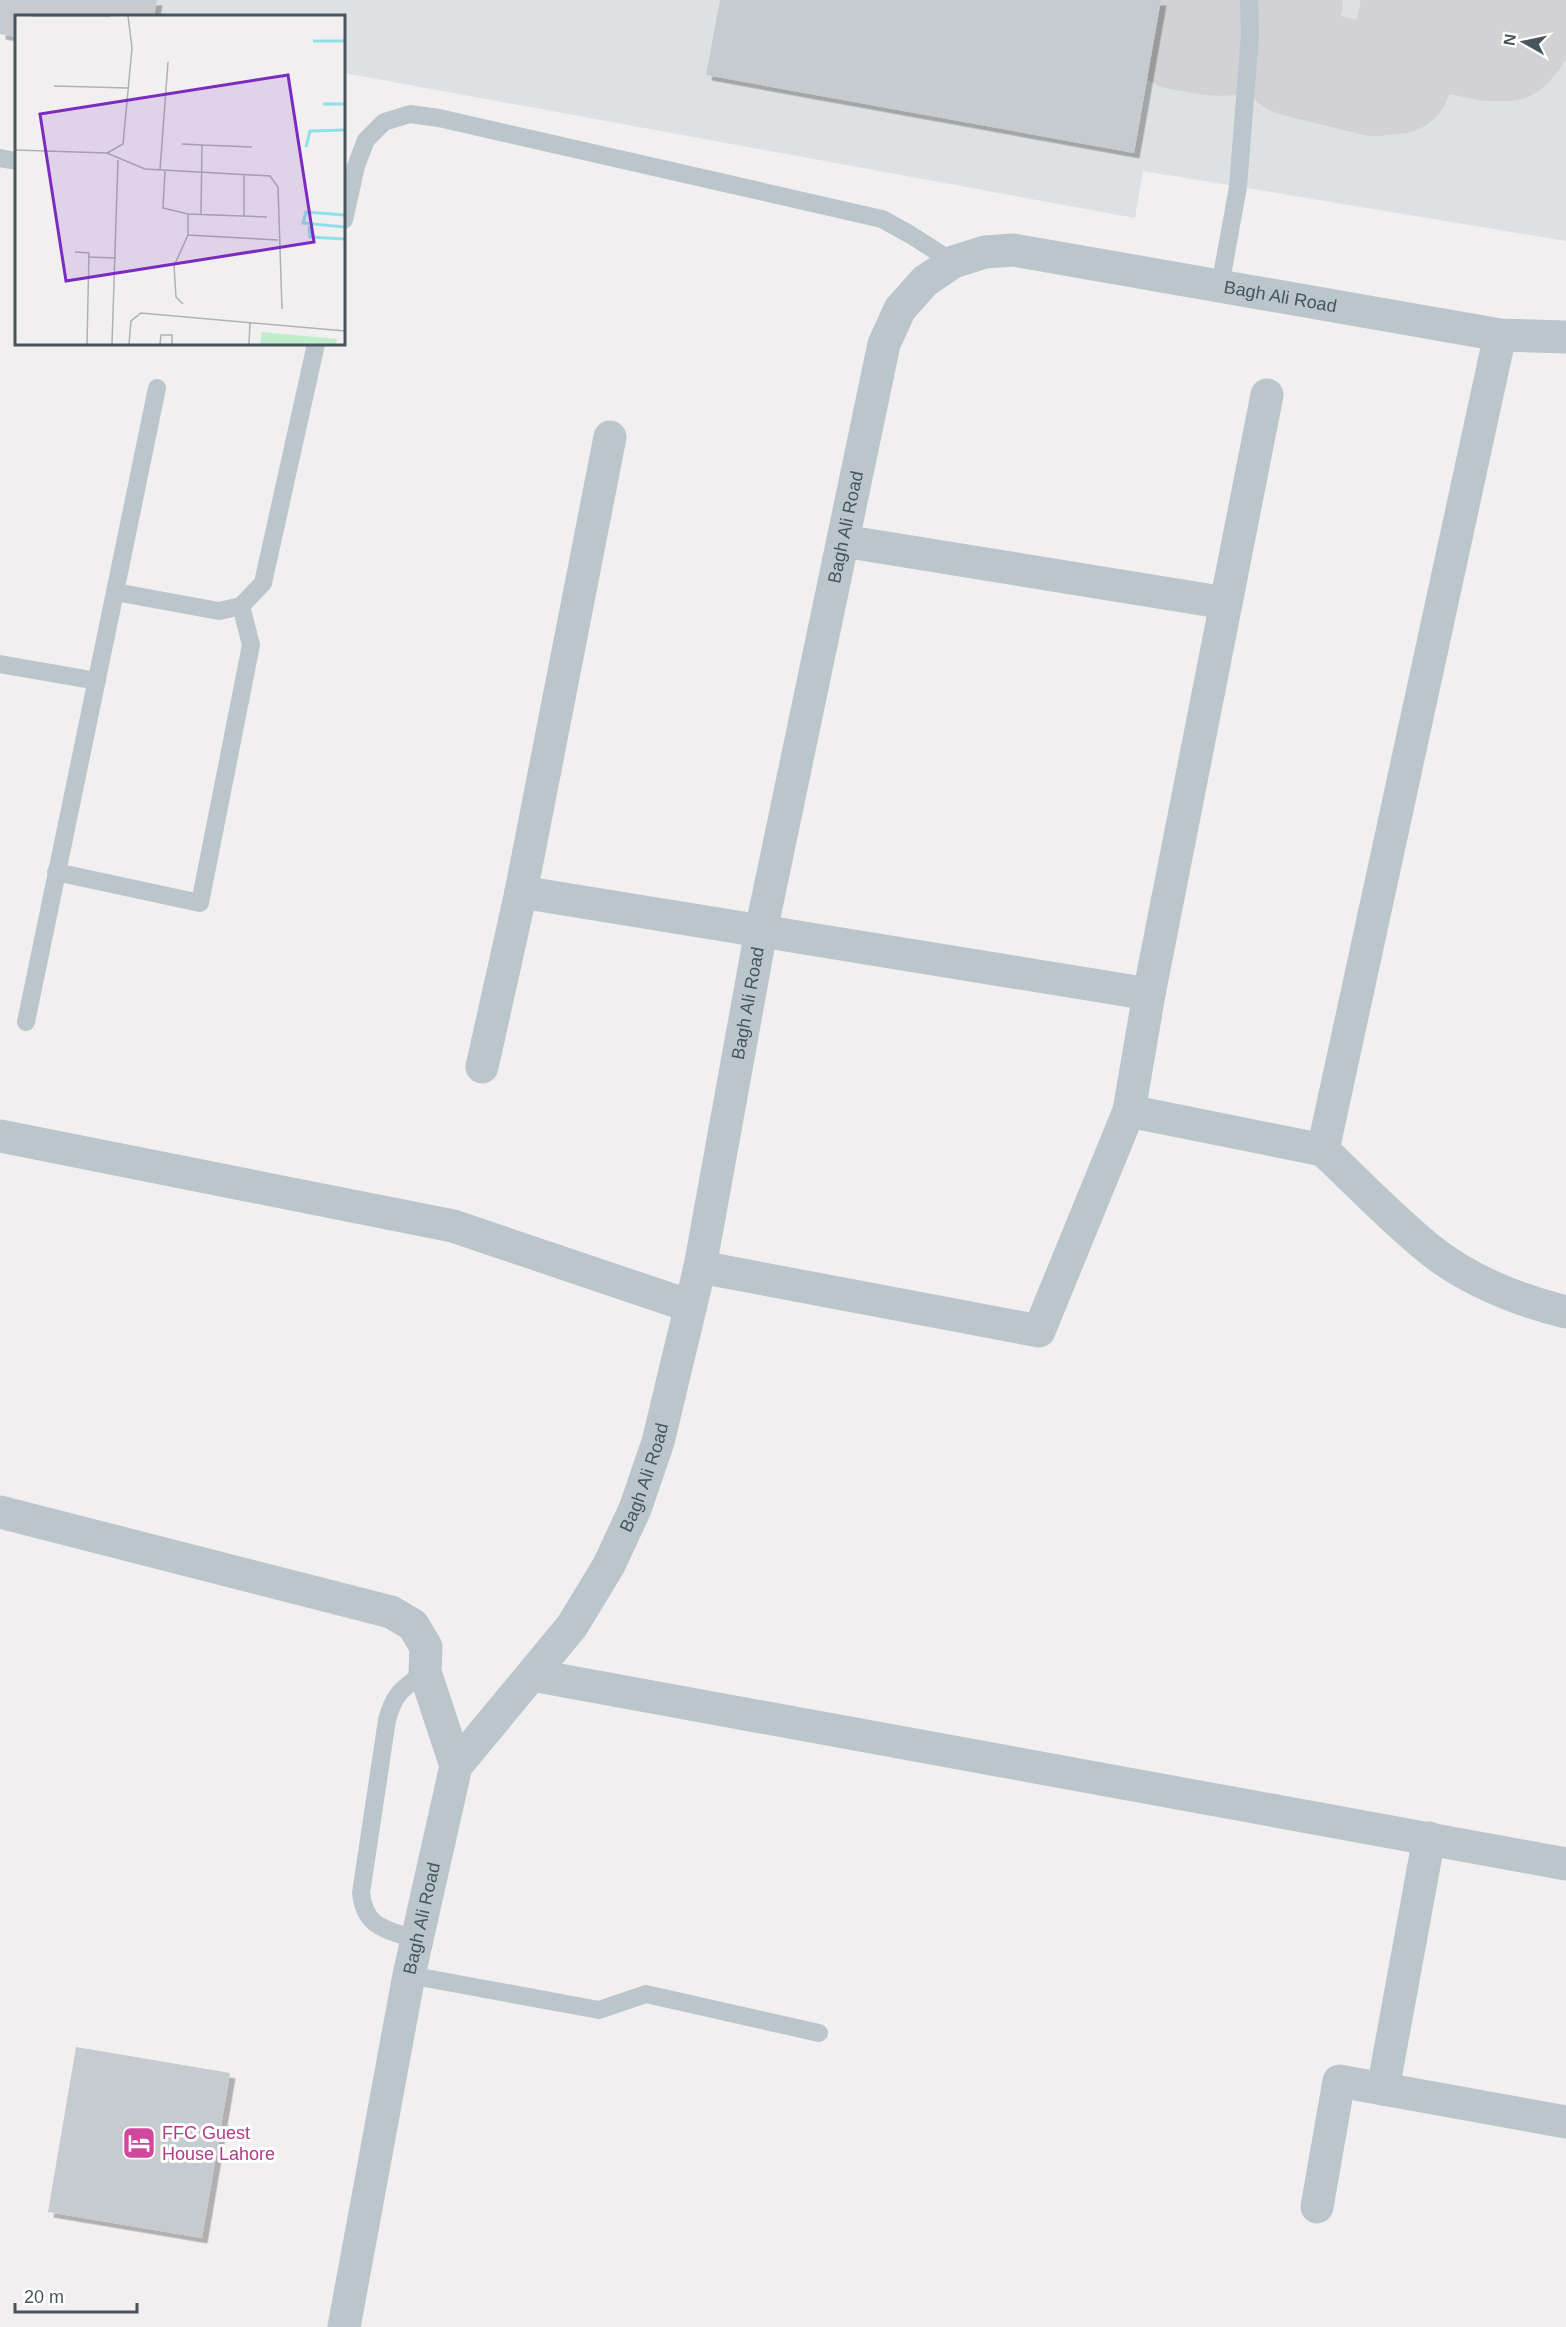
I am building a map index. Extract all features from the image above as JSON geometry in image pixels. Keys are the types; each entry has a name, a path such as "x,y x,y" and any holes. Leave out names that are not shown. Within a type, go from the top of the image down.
{"street":[{"name":"Bagh Ali Road","path":"344,2327 409,1975 456,1766 572,1626 609,1565 635,1509 658,1442 700,1267 761,931 884,344 900,309 925,281 953,262 986,252 1012,250 1500,335 1566,338"},
{"path":"1323,1150 1500,335"},
{"path":"700,1267 1039,1331 1129,1112 1149,994 1268,395"},
{"path":"482,1067 521,892 610,437"},
{"path":"843,541 1226,603"},
{"path":"521,892 1149,994"},
{"path":"1129,1112 1323,1150 1429,1249 1480,1281 1536,1304 1566,1312"},
{"path":"0,1136 453,1226 690,1306"},
{"path":"0,1512 391,1612 413,1625 426,1647 425,1672 456,1766"},
{"path":"532,1675 1566,1864"},
{"path":"1383,2089 1429,1838"},
{"path":"1317,2207 1339,2081 1566,2122"}],"lane":[{"path":"1220,286 1238,187 1250,35 1249,0"},
{"path":"345,216 356,166 366,140 384,123 410,114 439,118 882,219 953,262"},
{"path":"0,158 15,161"},
{"path":"115,592 219,611 241,606 263,583 316,345"},
{"path":"26,1022 157,388"},
{"path":"56,872 200,903 251,645 241,606"},
{"path":"0,664 97,681"},
{"path":"417,1940 375,1924 363,1911 361,1893 391,1702 399,1691 425,1672"},
{"path":"409,1975 599,2010 646,1994 819,2033"}],"shaded area":[{"path":"157,0 1566,0 1566,241 1143,171 1135,218 345,73 345,15 154,15"}],"building":[{"path":"0,0 157,0 154,15 15,15 15,37 0,34"},
{"path":"720,0 1161,0 1134,153 706,75"},
{"name":"FFC Guest House Lahore","path":"76,2047 230,2073 202,2238 48,2212"}],"taxiway":[{"path":"1180,35 1228,41 1241,39 1265,27 1287,0"},
{"path":"1288,0 1281,29 1282,46 1294,61 1375,81 1396,79 1405,58 1417,0"},
{"path":"1411,30 1488,46 1507,46 1522,25 1529,0"}],"place":[{"name":"FFC Guest House Lahore","path":"139,2143"}]}
